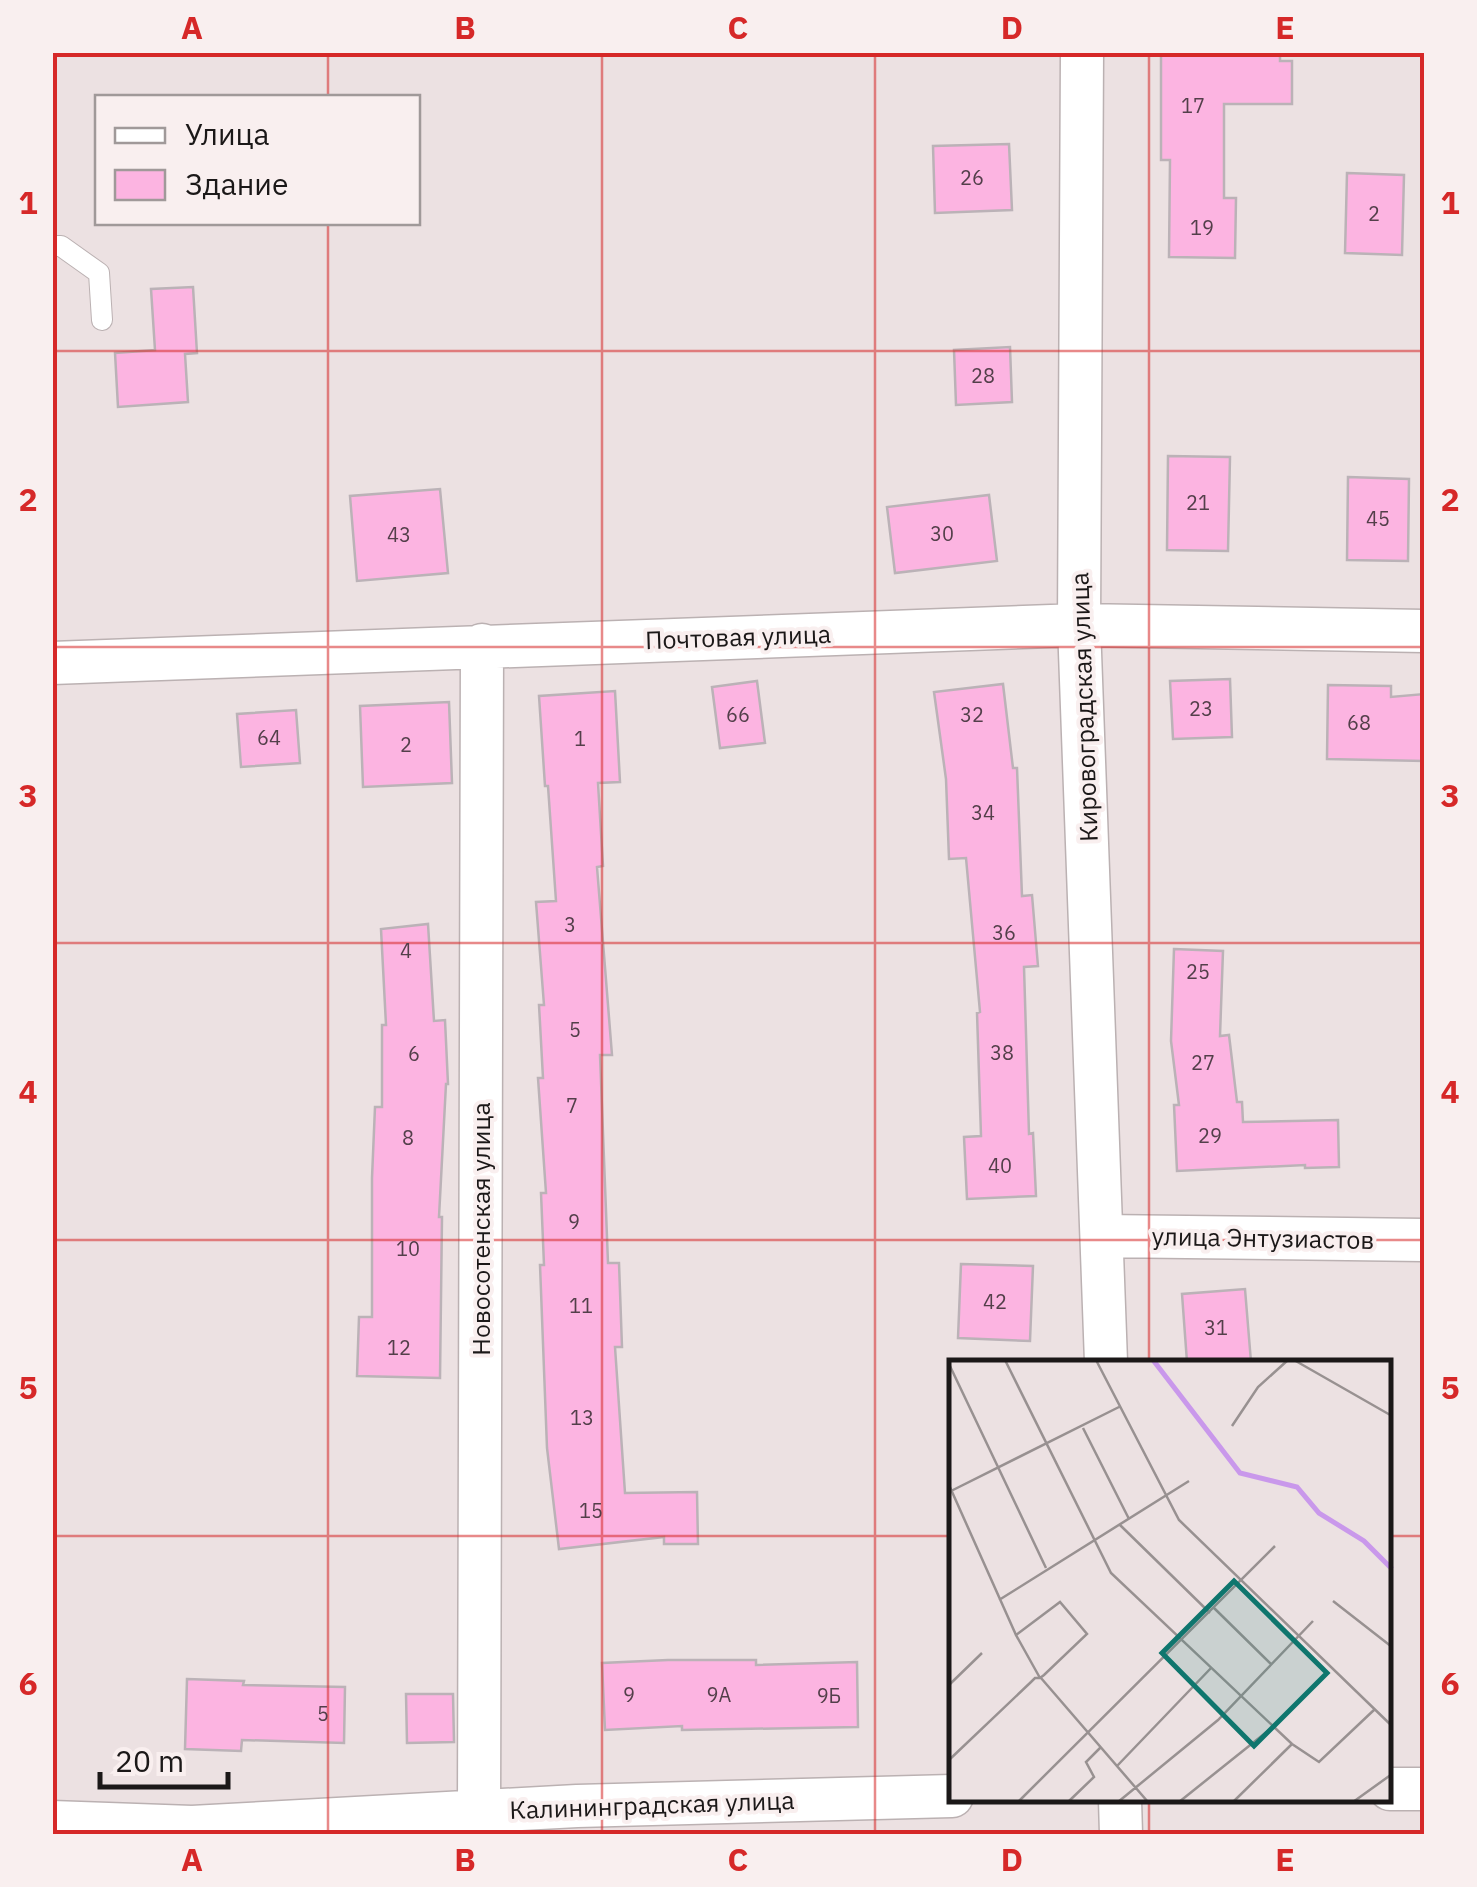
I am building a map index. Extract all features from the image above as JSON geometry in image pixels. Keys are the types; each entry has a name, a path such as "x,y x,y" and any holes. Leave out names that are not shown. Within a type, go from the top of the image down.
{"street":[{"name":"Кировоградская улица","path":"1082,52 1079,625 1106,1360"},
{"name":"Почтовая улица","path":"52,662 1079,625 1424,632"},
{"name":"Новосотенская улица","path":"480,1812 482,645"},
{"name":"улица Энтузиастов","path":"1102,1236 1424,1240"},
{"path":"1392,1789 1424,1789"},
{"name":"Калининградская улица","path":"52,1822 192,1827 480,1812 577,1820 949,1796"},
{"path":"1120,1802 1121,1834"}],"lane":[{"path":"52,246 61,246 99,273 102,320"}],"building":[{"path":"1161,52 1280,52 1280,61 1292,61 1292,104 1224,104 1224,198 1236,198 1235,258 1169,257 1170,160 1161,160"},
{"path":"1009,144 1012,210 935,213 933,146"},
{"path":"1347,173 1404,175 1402,255 1345,253"},
{"path":"193,287 197,353 185,354 188,402 118,407 115,353 155,350 151,289"},
{"path":"1010,347 1012,402 956,405 954,350"},
{"path":"1168,456 1230,457 1228,551 1167,550"},
{"path":"1348,477 1409,479 1408,561 1347,560"},
{"path":"440,489 448,573 357,581 350,496"},
{"path":"989,495 997,561 895,573 887,507"},
{"path":"1230,679 1232,737 1173,739 1170,681"},
{"path":"757,681 765,743 720,748 712,687"},
{"path":"1003,684 1013,768 1017,768 1022,896 1032,895 1038,966 1024,967 1029,1134 1033,1133 1036,1196 967,1199 964,1137 981,1136 977,1013 980,1012 966,858 949,859 946,779 934,692"},
{"path":"1328,685 1391,686 1391,697 1424,694 1424,761 1327,759"},
{"path":"615,691 620,782 598,783 603,866 597,867 612,1055 600,1055 608,1263 619,1263 622,1347 615,1347 625,1493 697,1492 698,1544 664,1544 664,1537 559,1549 547,1448 540,1265 544,1265 541,1193 546,1193 538,1078 543,1078 539,1005 544,1005 536,902 556,901 539,696"},
{"path":"449,702 452,783 363,787 360,706"},
{"path":"296,710 300,763 241,767 237,714"},
{"path":"428,924 434,1021 445,1020 448,1084 439,1217 440,1378 357,1376 359,1317 372,1317 375,1107 382,1107 382,1025 386,1025 381,929"},
{"path":"1174,949 1223,951 1220,1036 1229,1035 1243,1122 1338,1120 1339,1167 1177,1171 1174,1105 1179,1105 1171,1041"},
{"path":"961,1264 1033,1266 1030,1341 958,1338"},
{"path":"1245,1289 1251,1360 1187,1360 1182,1294"},
{"path":"756,1660 756,1665 857,1662 858,1727 682,1730 682,1726 605,1730 602,1663"},
{"path":"187,1679 244,1681 243,1685 345,1687 344,1743 242,1740 241,1751 185,1749"},
{"path":"406,1694 453,1694 454,1742 407,1743"}]}
